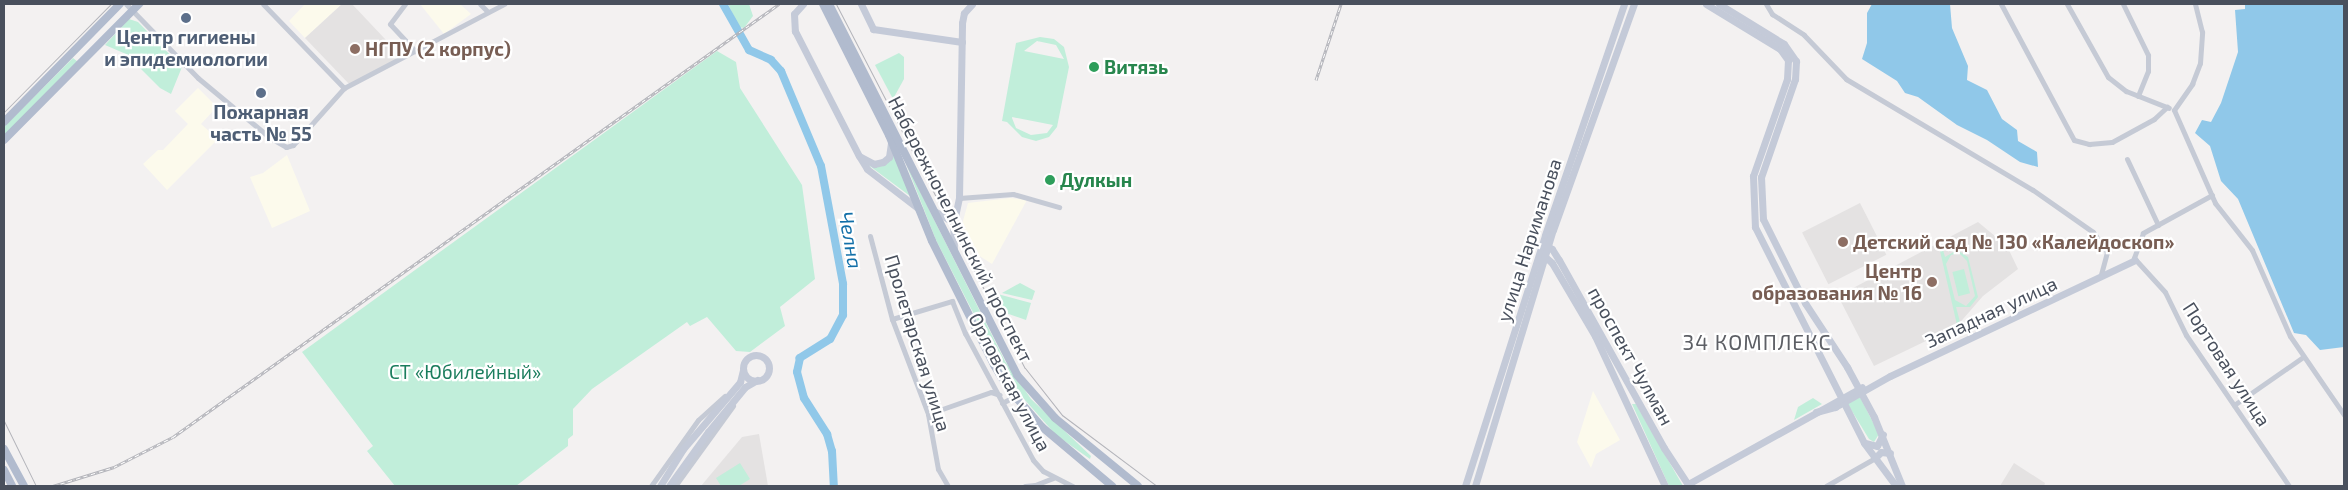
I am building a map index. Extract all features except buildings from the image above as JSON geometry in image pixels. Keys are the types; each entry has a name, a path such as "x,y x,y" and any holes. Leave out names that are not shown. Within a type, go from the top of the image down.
{"main road":[{"path":"4,122 120,4"},
{"path":"4,140 139,4"},
{"name":"Набережночелнинский проспект","path":"827,4 889,136 920,210 994,366 1015,396 1042,427 1082,463 1112,486"},
{"name":"Набережночелнинский проспект","path":"827,4 1017,375 1054,418 1112,467 1138,486"},
{"path":"76,49 77,59 84,59"},
{"path":"4,449 24,486"},
{"path":"1082,463 1090,462 1091,449"},
{"path":"1103,480 1100,470 1112,467"},
{"path":"4,470 12,486"}],"street":[{"path":"126,4 198,78 283,147 293,145 344,88 504,4"},
{"path":"263,4 344,88"},
{"path":"405,4 390,24 415,51"},
{"path":"480,4 488,12"},
{"path":"803,4 794,14 794,31 859,156 867,169 920,210"},
{"path":"860,4 873,29 962,42"},
{"path":"955,254 953,226 959,198 964,12 972,4"},
{"name":"улица Нариманова","path":"1475,486 1542,254 1624,4"},
{"name":"улица Нариманова","path":"1545,245 1634,4"},
{"path":"1706,4 1780,49 1788,60 1787,78 1753,176 1752,200 1760,239 1864,443 1896,486"},
{"path":"1720,4 1784,44 1796,61 1795,79 1764,164 1761,207 1774,243 1883,434 1902,486"},
{"path":"1766,4 1772,14 1804,35 1846,79 2033,190 2093,232 2108,252 2107,265 2099,279"},
{"path":"2002,4 2074,140 2089,144 2112,142 2154,119 2167,107"},
{"path":"2067,4 2104,71 2116,84 2138,96 2174,110 2212,196 2255,255 2278,312 2303,356 2344,415"},
{"path":"2123,4 2148,55 2148,71 2138,96"},
{"path":"2174,110 2192,84 2200,63 2202,32 2195,4"},
{"path":"859,156 874,164 883,162 892,150 889,136"},
{"path":"2127,159 2158,225"},
{"path":"959,198 1013,194 1059,207"},
{"path":"2135,260 2140,236 2212,196"},
{"path":"931,207 942,218 948,219 957,207"},
{"name":"Пролетарская улица","path":"870,236 892,319 928,414 938,468 948,486"},
{"name":"проспект Чулман","path":"1545,245 1559,260 1664,448 1688,485"},
{"name":"улица Нариманова","path":"1465,486 1539,274 1542,254"},
{"name":"проспект Чулман","path":"1542,254 1558,272 1595,336 1665,486"},
{"name":"Западная улица","path":"1688,485 1816,412 2099,279 2135,260"},
{"name":"Портовая улица","path":"2135,260 2165,292 2182,330 2289,486"},
{"path":"1539,274 1549,268 1558,272"},
{"name":"Орловская улица","path":"892,319 952,300 965,333 1000,395 1002,403 1032,460 1053,478 1073,486"},
{"path":"1804,324 1811,324 1815,317"},
{"path":"1811,341 1815,334 1825,334"},
{"path":"651,486 698,420 735,394 766,376 769,370 764,358 756,355 749,357 735,394 721,426 675,486"},
{"path":"2234,405 2303,356"},
{"path":"743,370 748,379 757,380"},
{"path":"928,414 991,392 1000,395"},
{"path":"660,486 683,449 735,394"},
{"path":"669,486 694,448 735,394"},
{"path":"1002,403 1015,396"},
{"path":"1628,407 1631,400 1639,402"},
{"path":"1864,443 1869,447 1877,446 1883,434"},
{"path":"1826,486 1875,458 1881,452 1890,453"},
{"path":"1025,486 1035,486 1045,478 1053,478"}],"shaded area":[{"path":"305,4 342,4 305,38 289,21"},
{"name":"НГПУ (2 корпус)","path":"342,4 352,4 402,57 350,85 305,38"},
{"path":"420,4 460,4 471,14 444,34"},
{"path":"198,88 219,109 214,110 201,124 218,139 167,190 143,164 158,150 163,150 188,124 175,111"},
{"path":"287,155 310,211 272,228 250,177 263,173"},
{"path":"1010,198 1027,200 992,264 972,251 961,228 968,203"},
{"name":"Детский сад № 130 «Калейдоскоп»","path":"1860,203 1886,255 1828,284 1802,233"},
{"name":"Центр образования № 16","path":"1978,222 2007,246 2018,269 1983,296 1957,326 1874,366 1838,296"},
{"path":"1593,391 1620,440 1596,454 1591,468 1577,442"},
{"path":"759,434 768,486 701,486 742,437"},
{"path":"2014,463 2045,483 2044,486 2000,486"}],"green space":[{"path":"728,4 749,4 753,16 744,28 739,27"},
{"path":"129,19 138,22 182,67 171,94 160,88 126,54 105,45"},
{"path":"1040,37 1054,39 1064,47 1069,67 1057,127 1049,137 1036,141 1022,137 1007,122 1002,121 1016,43","holes":["1037,41 1056,45 1064,59 1024,51","1012,117 1053,125 1047,133 1031,135 1016,128"]},
{"name":"СТ «Юбилейный»","path":"717,51 736,62 740,88 802,185 815,279 780,307 785,326 750,352 736,351 707,317 690,326 687,322 592,389 573,409 573,435 568,439 568,446 516,486 395,486 367,451 373,446 302,352"},
{"path":"899,53 904,57 904,79 893,99 875,65"},
{"path":"73,58 78,62 4,137 4,127"},
{"path":"894,151 910,196 867,164 875,166"},
{"path":"906,164 1005,361 1031,399 1091,456 1090,459 1056,435 1008,381 936,240"},
{"path":"1943,250 1945,257 1957,250 1968,257 1978,297 1970,307 1956,307 1960,322 1957,325 1940,251","holes":["1959,253 1967,261 1975,296 1966,306 1955,300 1946,264 1951,255"]},
{"path":"1964,269 1970,293 1958,296 1952,272"},
{"path":"1020,283 1035,291 1032,300 1002,293"},
{"path":"994,293 1031,303 1026,320 1003,312"},
{"path":"1860,397 1879,434 1874,442 1869,439 1847,403"},
{"path":"1813,398 1822,404 1794,420 1798,407"},
{"path":"1632,404 1636,404 1683,486 1669,486"},
{"path":"740,463 750,479 739,486 721,486 716,478"}],"water":[{"path":"1872,4 1950,4 1952,28 1968,66 1967,80 1987,90 2002,119 2017,130 2018,141 2037,152 2038,167 2020,162 1987,140 1957,125 1918,97 1905,93 1897,81 1862,59 1867,43 1867,13"},
{"path":"2245,4 2344,4 2344,347 2320,350 2306,335 2294,333 2238,199 2221,181 2210,146 2195,133 2202,120 2211,122 2221,103 2238,52 2235,10 2245,9"}],"waterway":[{"name":"Челна","path":"723,4 749,50 771,60 781,71 821,166 843,284 843,315 830,339 800,358 797,372 804,398 827,434 832,451 834,486"}],"tram line":[{"path":"4,112 111,4"},
{"path":"836,4 1025,368 1062,415 1157,486"},
{"path":"4,421 36,486"}],"railway":[{"path":"53,486 114,467 173,437 779,4"},
{"path":"1316,80 1341,4"}],"place":[{"name":"Центр гигиены и эпидемиологии","path":"186,18"},
{"name":"НГПУ (2 корпус)","path":"355,49"},
{"name":"Витязь","path":"1094,67"},
{"name":"Пожарная часть № 55","path":"261,93"},
{"name":"Дулкын","path":"1050,180"},
{"name":"Детский сад № 130 «Калейдоскоп»","path":"1843,242"},
{"name":"Центр образования № 16","path":"1932,282"}],"district":[{"name":"34 КОМПЛЕКС","path":"1757,342"}]}
